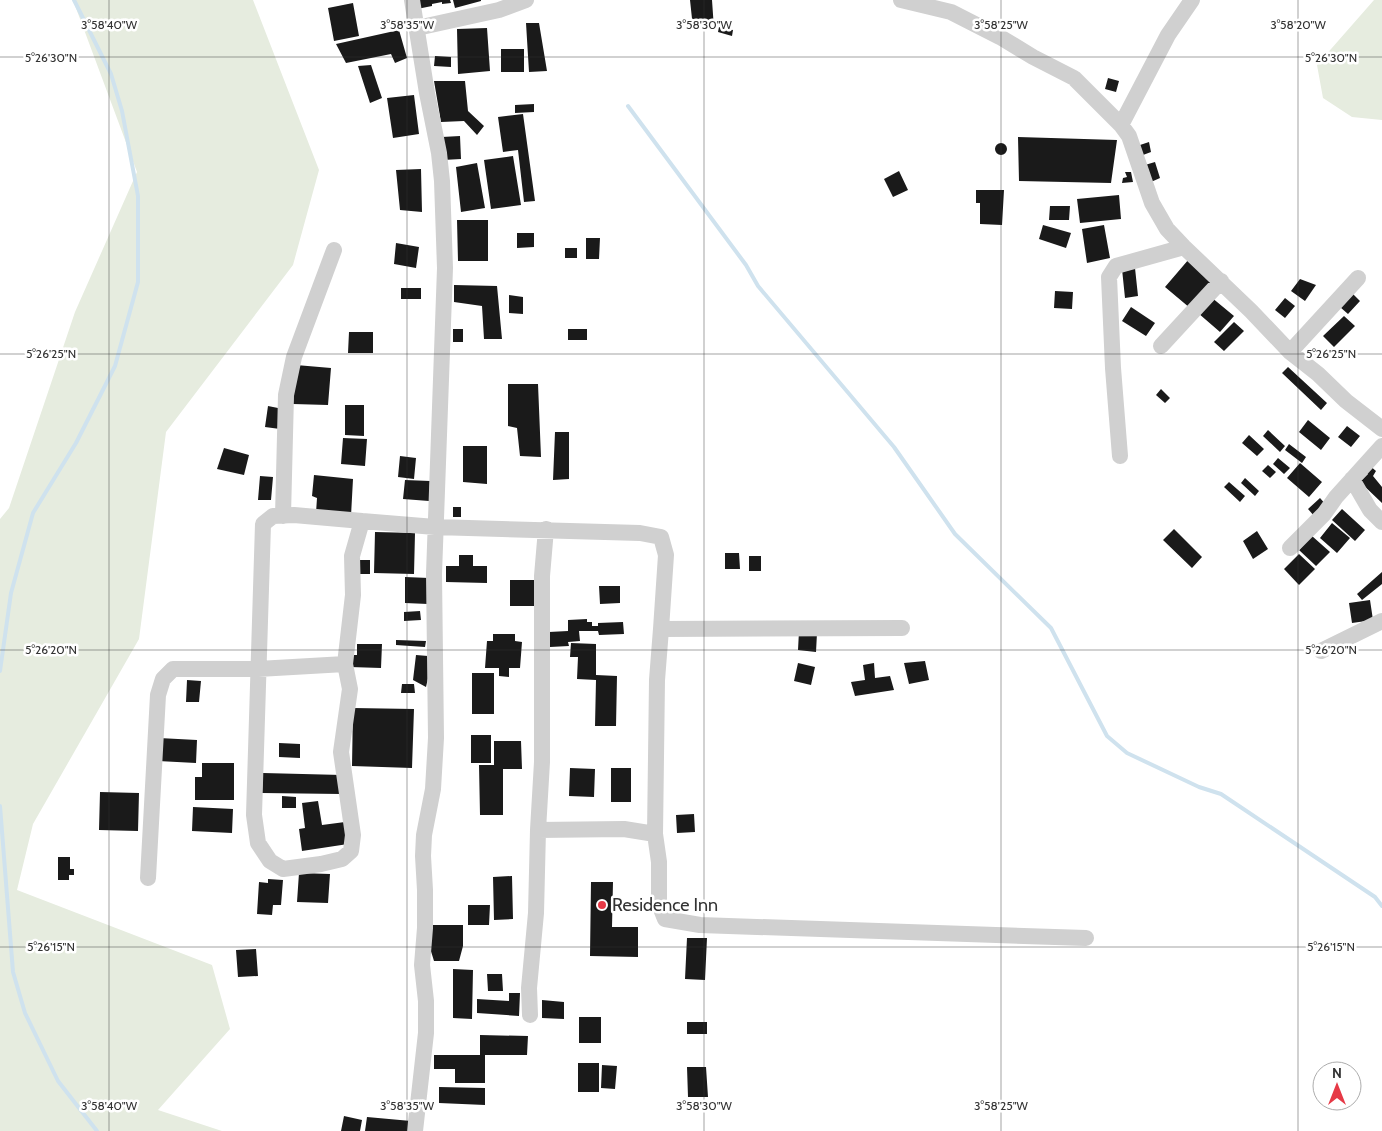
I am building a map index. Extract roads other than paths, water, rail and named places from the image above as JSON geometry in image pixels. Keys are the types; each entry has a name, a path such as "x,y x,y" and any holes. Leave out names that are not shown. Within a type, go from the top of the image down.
{"street":[{"path":"412,0 427,93 440,153 445,268 434,574 436,738 433,789 424,835 423,856 425,900 422,965 426,1001 426,1033 415,1131"},
{"path":"418,28 499,10 526,0"},
{"path":"900,0 950,12 1000,37 1033,58 1074,78 1121,124 1129,136 1152,203 1167,229 1290,352 1318,374 1346,401 1382,429"},
{"path":"1121,124 1168,35 1192,0"},
{"path":"1120,456 1113,368 1110,277 1116,266 1184,248"},
{"path":"283,516 286,395 294,357 334,250"},
{"path":"1290,352 1358,278"},
{"path":"1161,346 1221,281"},
{"path":"1290,548 1324,514 1336,497 1382,446"},
{"path":"1352,479 1370,510 1382,522"},
{"path":"362,521 352,556 353,595 345,664 350,689 341,752 353,835 350,851 342,859 283,869 270,861 258,843 254,815 264,524 273,516 283,516 362,521 435,527 640,533 661,537 666,555 657,680 655,834 659,862 658,904 665,919 700,925 1086,938"},
{"path":"530,1016 529,988 536,913 542,762 542,576 546,529"},
{"path":"1321,651 1382,621"},
{"path":"661,629 902,628"},
{"path":"148,878 158,695 163,679 173,669 258,669 345,664"},
{"path":"538,830 624,829 655,834"}],"waterway":[{"path":"0,671 11,593 33,513 76,443 115,366 138,282 138,196 122,111 111,74 74,0"},
{"path":"628,106 746,265 758,286 894,447 955,534 1051,628 1107,736 1127,753 1199,787 1221,794 1375,897 1382,906"},
{"path":"0,806 13,972 25,1013 58,1081 97,1131"}],"place":[{"name":"Residence Inn","path":"602,905"}]}
